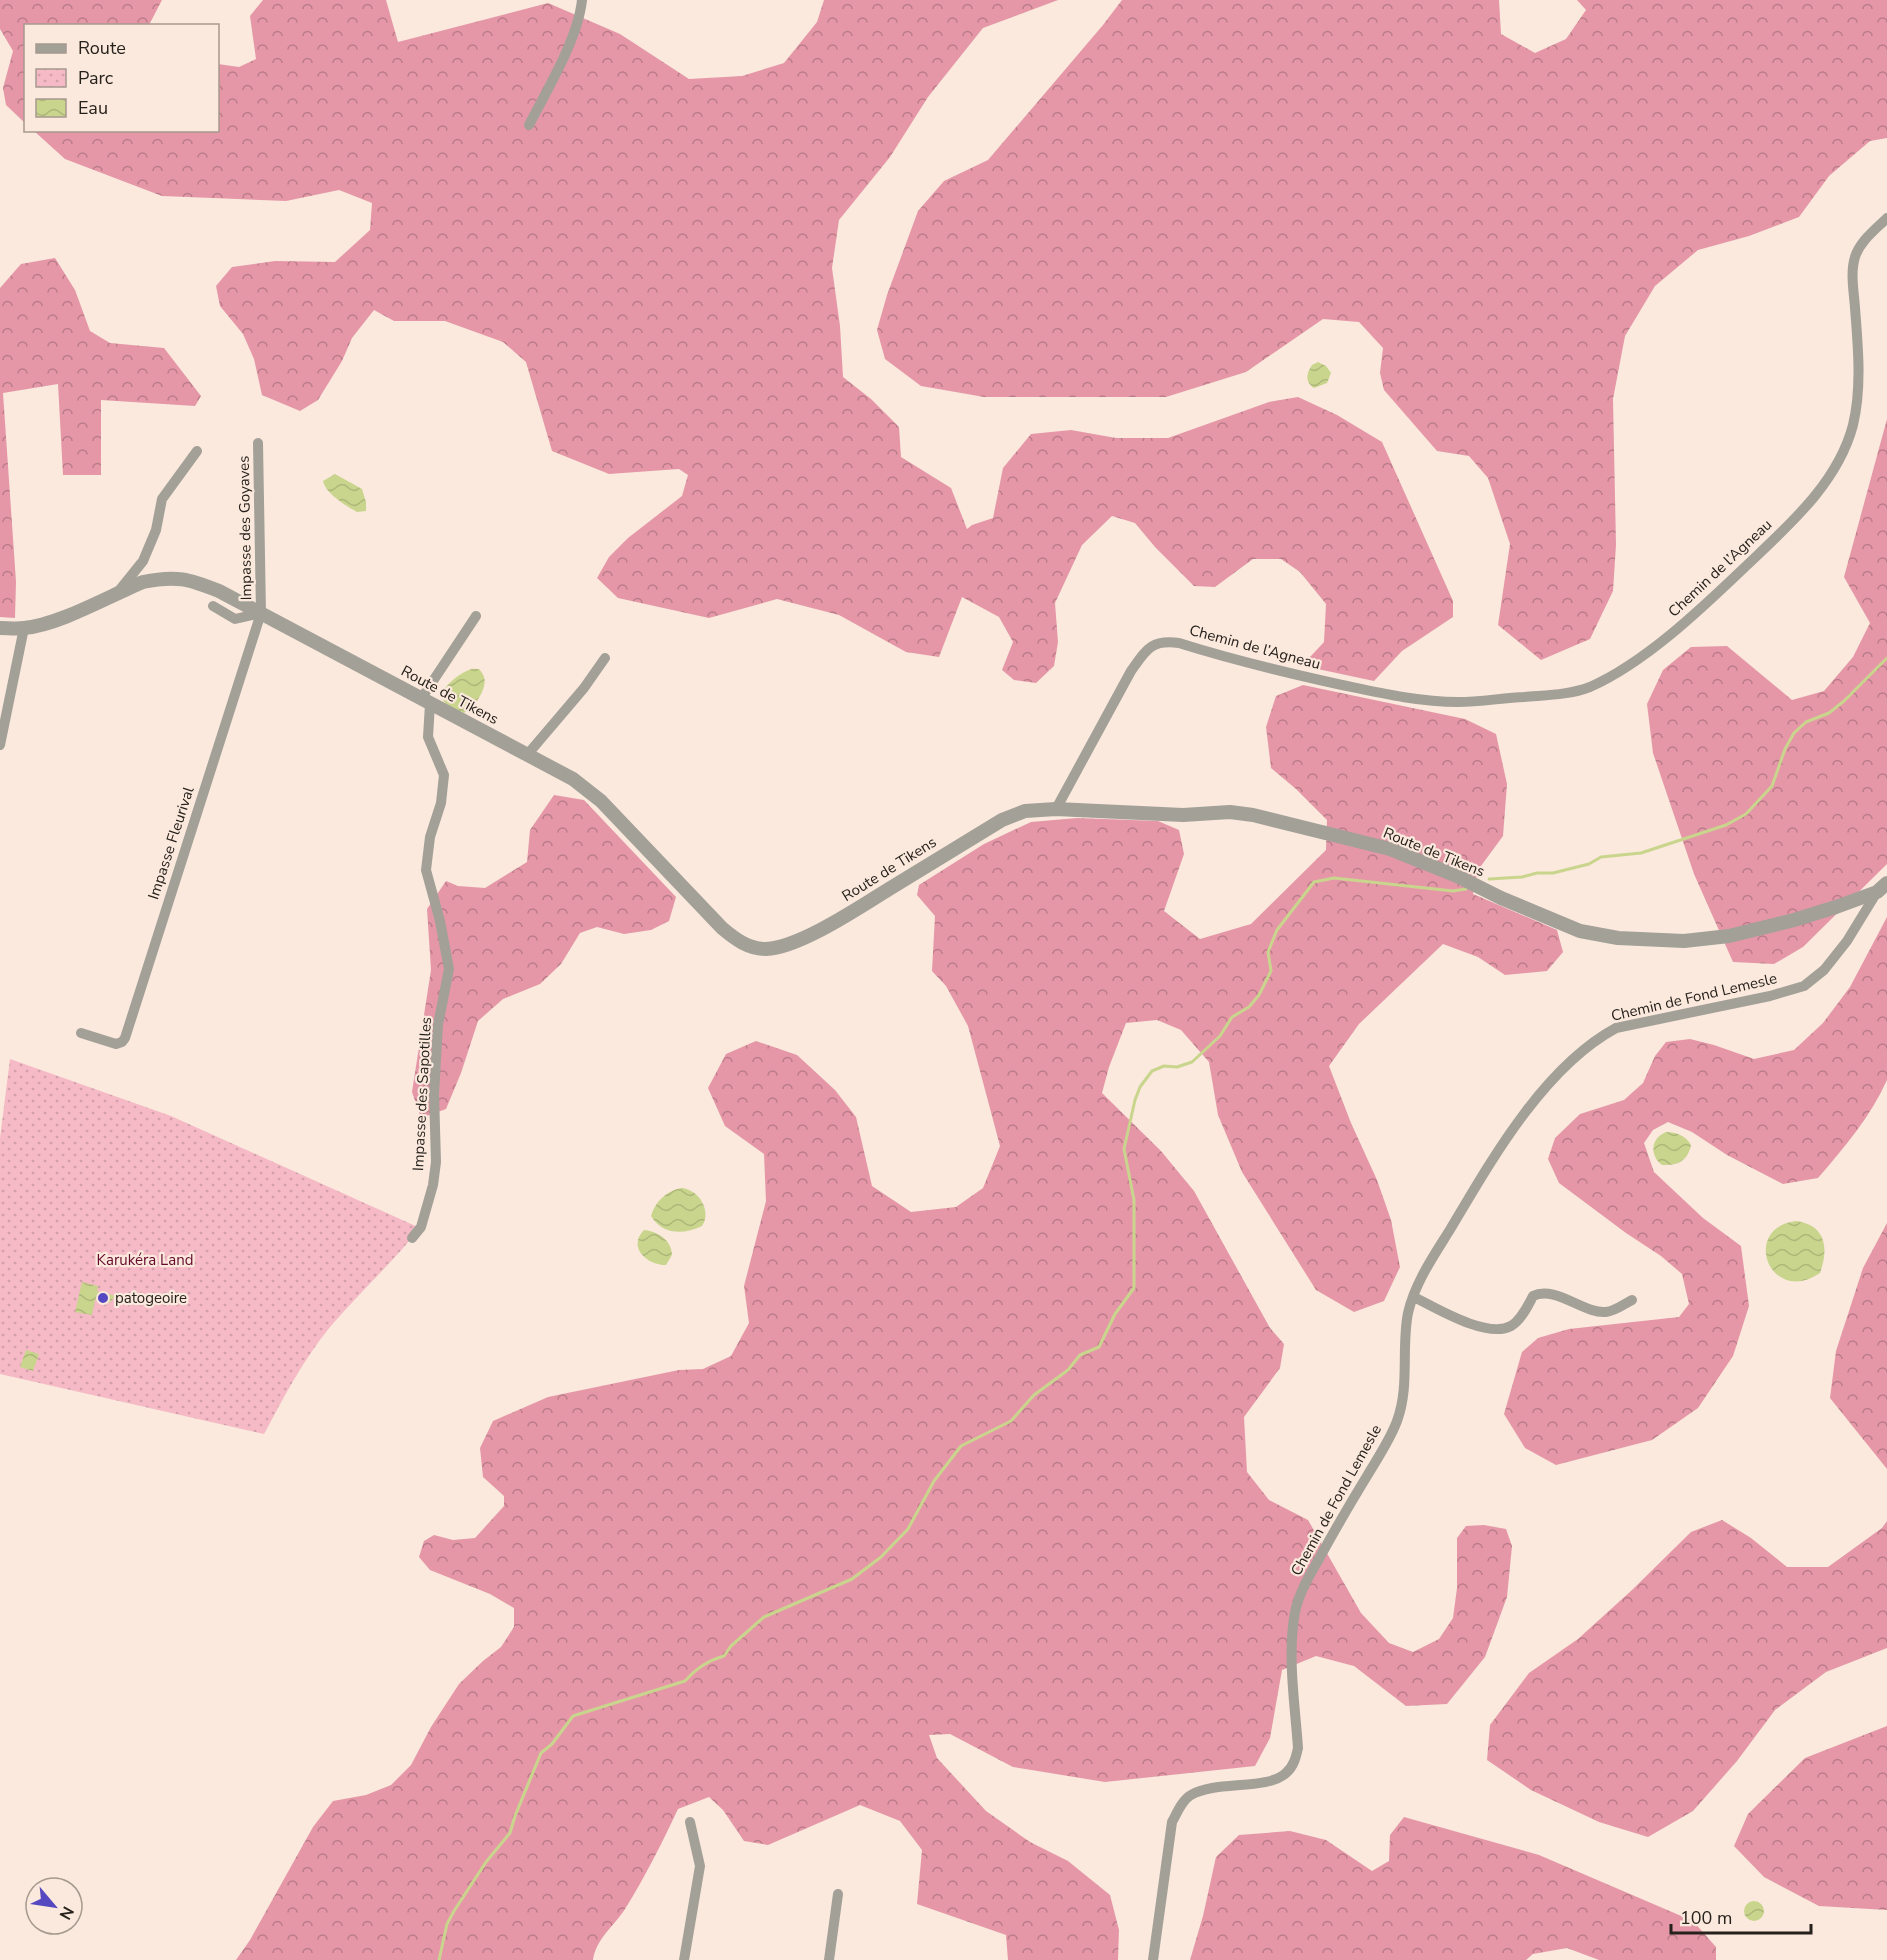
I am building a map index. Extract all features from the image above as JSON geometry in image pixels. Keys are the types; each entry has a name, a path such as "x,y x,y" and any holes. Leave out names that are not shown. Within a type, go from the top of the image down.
{"street":[{"path":"529,125 569,45 582,8 582,0"},
{"name":"Chemin de l’Agneau","path":"1056,809 1131,671 1146,650 1158,642 1179,643 1265,668 1391,695 1450,701 1574,692 1599,682 1632,663 1694,616 1793,522 1821,488 1840,457 1853,425 1858,388 1853,274 1855,257 1864,241 1887,218"},
{"name":"Impasse des Goyaves","path":"258,443 261,613"},
{"path":"117,593 143,561 156,530 162,499 197,450"},
{"name":"Route de Tikens","path":"0,628 24,628 61,618 143,582 171,577 191,580 219,591 587,788 722,928 735,940 755,948 768,949 807,936 845,916 1002,820 1025,811 1056,809 1183,815 1230,812 1253,815 1390,849 1580,931 1618,938 1684,941 1729,936 1794,920 1882,887"},
{"path":"213,606 235,619 261,613"},
{"name":"Impasse Fleurival","path":"81,1033 116,1044 122,1042 124,1038 261,613"},
{"path":"425,702 476,616"},
{"path":"0,746 24,628"},
{"path":"527,755 584,688 605,658"},
{"name":"Impasse des Sapotilles","path":"412,1238 421,1227 433,1185 436,1162 434,1094 438,1025 449,969 440,921 426,870 430,837 441,803 444,775 428,737 425,702"},
{"name":"Chemin de Fond Lemesle","path":"1153,1960 1172,1822 1179,1808 1190,1795 1211,1788 1276,1779 1287,1773 1293,1764 1298,1748 1291,1639 1296,1610 1305,1583 1377,1460 1397,1421 1405,1376 1408,1312 1413,1297 1425,1272 1493,1158 1534,1102 1579,1053 1596,1039 1616,1028 1770,996 1804,986 1824,970 1882,887"},
{"path":"1413,1297 1462,1321 1490,1329 1511,1326 1518,1320 1533,1296 1537,1294 1543,1293 1570,1300 1604,1312 1611,1311 1632,1300"},
{"path":"684,1960 700,1866 690,1822"},
{"path":"829,1960 838,1894"}],"green space":[{"path":"0,0 162,0 150,24 24,24 24,122 6,105 3,88 13,51 0,29"},
{"path":"263,0 386,0 398,42 548,3 620,34 689,79 742,76 784,63 817,22 824,0 1058,0 983,28 928,97 890,157 839,220 832,268 840,326 843,377 871,399 899,427 901,457 951,488 967,529 993,518 1003,468 1031,434 1071,430 1116,438 1168,438 1269,402 1298,397 1337,415 1382,442 1453,601 1453,617 1402,651 1374,681 1299,665 1324,642 1326,604 1300,572 1281,559 1253,559 1215,587 1194,586 1155,547 1135,523 1112,516 1082,545 1055,603 1058,642 1054,666 1036,683 1014,680 1002,670 1013,642 999,617 962,597 939,657 906,652 839,615 777,599 709,618 618,598 597,578 609,557 628,538 682,496 688,475 679,469 609,474 552,451 526,362 503,342 445,321 394,321 374,310 352,338 342,361 318,400 300,411 262,395 254,359 243,334 220,306 216,286 232,267 275,261 335,262 370,230 372,203 339,190 286,201 162,196 65,159 35,132 219,132 219,64 239,67 256,59 250,16"},
{"path":"1122,0 1499,0 1501,34 1535,53 1566,39 1586,10 1577,0 1887,0 1887,138 1870,141 1829,176 1799,217 1749,236 1698,250 1655,286 1625,336 1613,399 1616,545 1613,591 1590,639 1541,660 1498,625 1510,544 1488,478 1469,456 1437,451 1384,390 1380,373 1383,348 1359,322 1323,319 1246,372 1166,397 984,397 921,386 885,359 877,330 887,295 918,211 944,181 988,160"},
{"path":"55,258 75,290 90,331 110,343 164,348 201,396 195,406 101,400 101,475 63,475 58,384 3,393 16,582 15,618 0,617 0,288 21,264"},
{"path":"1887,419 1887,864 1803,947 1774,964 1733,962 1694,874 1653,753 1647,704 1663,670 1691,647 1727,646 1792,700 1824,691 1853,657 1870,623 1844,577"},
{"path":"1303,685 1465,719 1496,734 1507,784 1503,836 1478,870 1473,894 1557,930 1563,952 1547,971 1505,975 1478,957 1443,944 1359,1024 1329,1066 1351,1123 1377,1180 1391,1220 1400,1267 1384,1301 1354,1312 1316,1290 1242,1172 1218,1115 1209,1062 1181,1030 1157,1020 1126,1023 1109,1067 1102,1093 1161,1151 1194,1191 1270,1328 1284,1344 1280,1368 1244,1417 1247,1472 1269,1500 1308,1520 1361,1613 1389,1643 1413,1652 1439,1639 1453,1618 1457,1588 1457,1538 1466,1526 1484,1525 1506,1529 1512,1546 1507,1597 1485,1657 1447,1704 1406,1706 1354,1666 1316,1656 1282,1670 1270,1738 1255,1766 1105,1782 1013,1767 950,1734 929,1735 937,1758 986,1811 1030,1842 1068,1861 1110,1895 1119,1930 1118,1960 1008,1960 1006,1935 917,1904 922,1850 900,1821 860,1805 768,1845 744,1841 723,1810 709,1797 678,1809 639,1885 625,1909 602,1939 593,1960 236,1960 250,1940 313,1827 333,1801 366,1795 391,1785 411,1765 431,1727 459,1684 501,1647 514,1627 514,1608 490,1594 430,1570 419,1557 424,1541 434,1535 453,1540 475,1538 504,1506 504,1496 483,1477 480,1448 493,1421 548,1397 679,1370 703,1369 731,1356 749,1323 744,1286 766,1201 764,1154 725,1126 708,1088 726,1054 756,1041 797,1055 835,1090 856,1117 872,1186 911,1212 956,1207 983,1188 1000,1146 968,1026 946,986 932,971 935,916 917,895 919,885 984,844 1031,822 1077,818 1158,821 1179,830 1184,854 1164,911 1200,939 1251,924 1326,850 1327,820 1271,768 1266,727 1276,696"},
{"path":"554,795 584,800 676,897 669,921 651,930 624,934 597,927 580,933 561,964 540,984 503,999 478,1021 446,1109 421,1118 412,1092 431,970 427,909 446,881 458,886 485,888 527,862 530,830"},
{"path":"1887,917 1887,1080 1865,1119 1818,1178 1783,1184 1727,1155 1692,1132 1668,1122 1653,1130 1644,1143 1654,1172 1703,1218 1741,1246 1749,1306 1733,1356 1698,1408 1652,1440 1556,1465 1525,1448 1504,1414 1522,1352 1538,1338 1569,1329 1679,1317 1689,1304 1682,1274 1661,1256 1559,1183 1548,1159 1555,1138 1580,1114 1624,1100 1643,1083 1655,1056 1666,1042 1690,1039 1754,1059 1794,1050 1823,1023 1850,987"},
{"name":"Karukéra Land","path":"10,1059 171,1116 420,1228 320,1340 294,1379 264,1434 0,1374 0,1138"},
{"path":"1887,1223 1887,1469 1830,1398 1836,1351 1863,1268"},
{"path":"1722,1520 1751,1538 1787,1567 1828,1567 1882,1528 1887,1521 1887,1648 1826,1672 1775,1710 1737,1761 1693,1811 1648,1837 1599,1822 1531,1790 1487,1760 1490,1725 1529,1673 1578,1639 1691,1532"},
{"path":"1887,1726 1887,1910 1819,1906 1764,1877 1734,1846 1748,1814 1805,1758"},
{"path":"1404,1817 1539,1855 1693,1921 1716,1947 1716,1960 1599,1960 1567,1948 1533,1954 1526,1960 1190,1960 1203,1916 1216,1857 1239,1835 1290,1831 1326,1840 1372,1871 1389,1861 1390,1835"}],"water":[{"path":"1318,362 1326,366 1331,373 1327,383 1314,388 1309,383 1308,375 1312,365"},
{"path":"335,474 362,489 366,511 357,512 328,490 323,481"},
{"path":"479,669 484,677 484,687 479,698 471,707 464,713 447,705 442,696 446,687 465,672"},
{"path":"1666,1132 1681,1135 1691,1145 1684,1159 1672,1165 1662,1165 1654,1152 1657,1138"},
{"path":"681,1188 693,1192 702,1202 705,1220 702,1226 695,1229 674,1232 661,1227 651,1216 655,1206 662,1198"},
{"path":"1796,1221 1814,1227 1823,1239 1824,1247 1820,1273 1802,1281 1787,1280 1776,1273 1768,1262 1766,1249 1769,1237 1779,1227"},
{"path":"644,1230 659,1234 667,1241 672,1255 666,1265 652,1262 638,1249 639,1236"},
{"path":"82,1282 98,1286 97,1291 116,1296 109,1303 95,1300 92,1315 75,1312"},
{"path":"26,1350 39,1354 33,1371 20,1367"},
{"path":"1754,1901 1761,1904 1764,1911 1761,1918 1754,1921 1747,1918 1744,1911 1747,1904"}],"waterway":[{"path":"1489,879 1553,873 1589,864 1601,857 1641,853 1726,825 1746,814 1772,786 1785,749 1794,733 1806,722 1829,713 1844,701 1887,658"},
{"path":"439,1960 447,1924 454,1911 486,1862 510,1833 541,1753 552,1744 573,1716 685,1681 712,1660 724,1656 731,1646 764,1617 852,1579 881,1557 908,1529 934,1481 961,1446 1011,1421 1034,1395 1068,1370 1080,1355 1099,1347 1115,1314 1134,1288 1134,1200 1124,1149 1140,1087 1152,1071 1164,1066 1177,1067 1192,1062 1220,1036 1232,1017 1249,1007 1259,995 1271,971 1268,952 1277,930 1314,882 1334,878 1453,891 1466,889"}],"place":[{"name":"patogeoire","path":"103,1298"}]}
